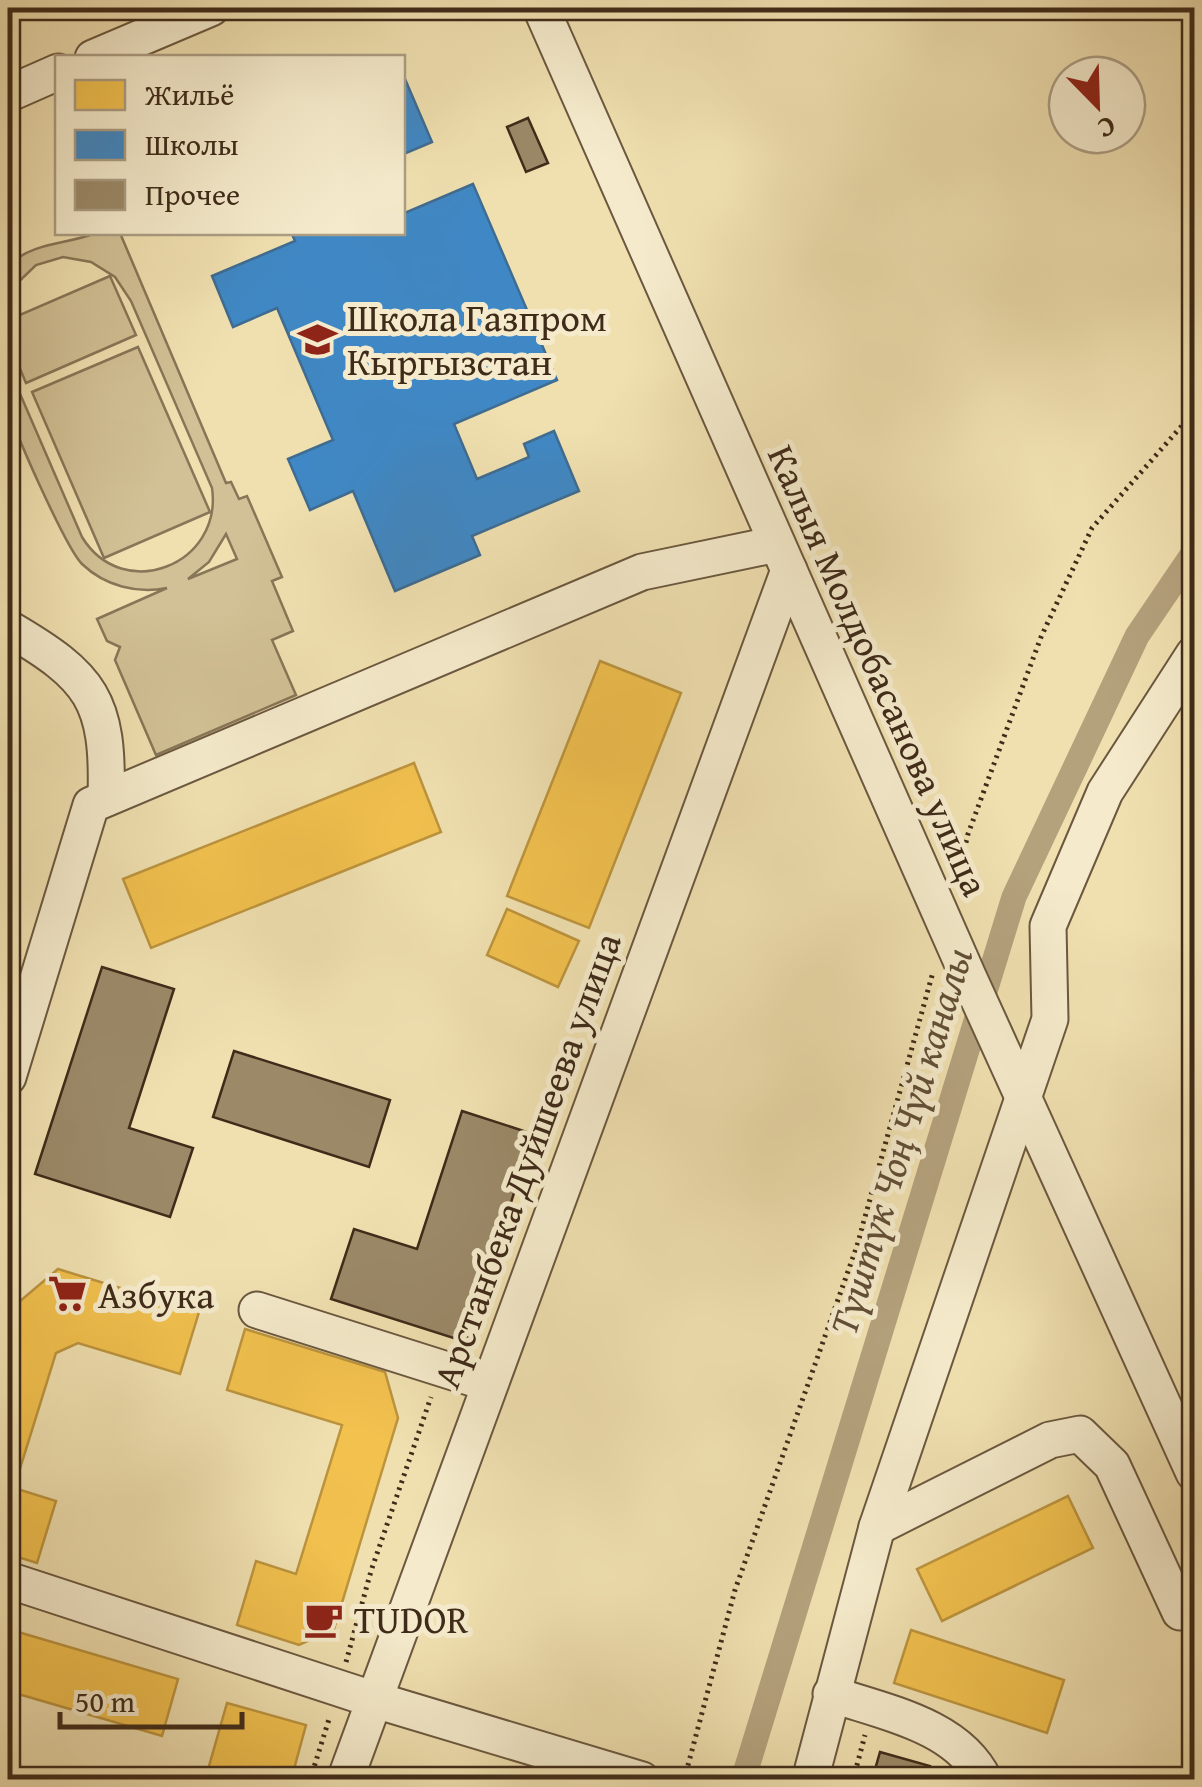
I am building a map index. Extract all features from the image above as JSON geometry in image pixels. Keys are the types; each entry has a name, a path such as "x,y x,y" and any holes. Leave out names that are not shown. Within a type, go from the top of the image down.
{"street":[{"path":"100,55 211,8"},
{"name":"Калыя Молдобасанова улица","path":"541,8 968,976 1194,1473"},
{"path":"8,94 55,73"},
{"path":"8,1076 91,805 642,572 783,557"},
{"name":"Арстанбека Дуйшеева улица","path":"345,1780 356,1694 488,1384 783,557"},
{"path":"8,628 47,651 96,699 108,740 106,798"},
{"path":"810,1780 876,1527 1050,1020 1048,926 1105,792 1194,654"},
{"path":"257,1310 488,1384"},
{"path":"876,1527 1050,1440 1080,1434 1090,1439 1112,1464 1180,1612"},
{"path":"8,1580 356,1694 642,1780"},
{"path":"831,1694 927,1728 964,1749 984,1780"}],"path":[{"path":"684,1780 735,1590 857,1246 968,834 1041,637 1092,528 1194,412"},
{"path":"310,1780 356,1694 370,1571 441,1368"},
{"path":"853,1780 872,1708"}],"shaded area":[{"path":"90,235 121,235 226,483 231,482 239,499 247,496 282,577 272,581 293,631 272,640 296,695 156,755 115,660 120,647 107,641 97,619 167,588 144,590 122,586 101,578 82,564 40,487 11,417 8,366 82,537 100,557 121,568 144,571 167,566 187,555 202,538 211,515 212,488 131,301 115,277 91,262 63,257 36,265 8,292 8,265 40,247","holes":["226,534 237,559 188,579 209,562"]},
{"path":"110,276 136,335 26,383 8,340 8,320"},
{"path":"138,347 210,512 104,558 32,392"}],"building: Жильё":[{"path":"600,661 681,693 589,928 507,896"},
{"path":"414,763 441,832 151,948 123,879"},
{"path":"507,909 579,941 558,987 487,955"},
{"path":"58,1269 199,1312 180,1374 78,1343 56,1353 14,1488 56,1501 37,1563 8,1554 8,1338 19,1302"},
{"path":"245,1329 385,1372 398,1418 334,1629 299,1645 237,1625 256,1561 296,1574 342,1425 227,1390"},
{"path":"1068,1496 1093,1548 942,1621 917,1569"},
{"path":"8,1629 178,1679 162,1736 8,1691"},
{"path":"911,1630 1064,1680 1047,1733 894,1683"},
{"path":"227,1703 306,1725 291,1780 205,1780"}],"building: Школы":[{"path":"405,79 432,142 405,154"},
{"path":"473,184 557,380 454,424 477,479 529,457 524,444 554,431 579,491 472,536 480,555 395,591 353,491 310,510 288,459 333,440 277,308 233,327 212,276 295,241 292,235 405,235 405,213"}],"building: Прочее":[{"path":"528,118 548,163 526,172 507,127"},
{"path":"102,967 174,989 129,1128 193,1148 170,1217 35,1174"},
{"path":"234,1051 390,1100 369,1167 213,1117"},
{"path":"462,1111 533,1134 466,1342 331,1299 354,1229 417,1249"},
{"path":"880,1752 930,1766 926,1780 872,1780"}],"waterway":[{"name":"Түштүк Чоң Чүй каналы","path":"743,1780 1014,897 1137,636 1194,552"}],"place":[{"name":"Школа Газпром Кыргызстан","path":"317,339"},
{"name":"Азбука","path":"68,1294"},
{"name":"TUDOR","path":"324,1619"}]}
